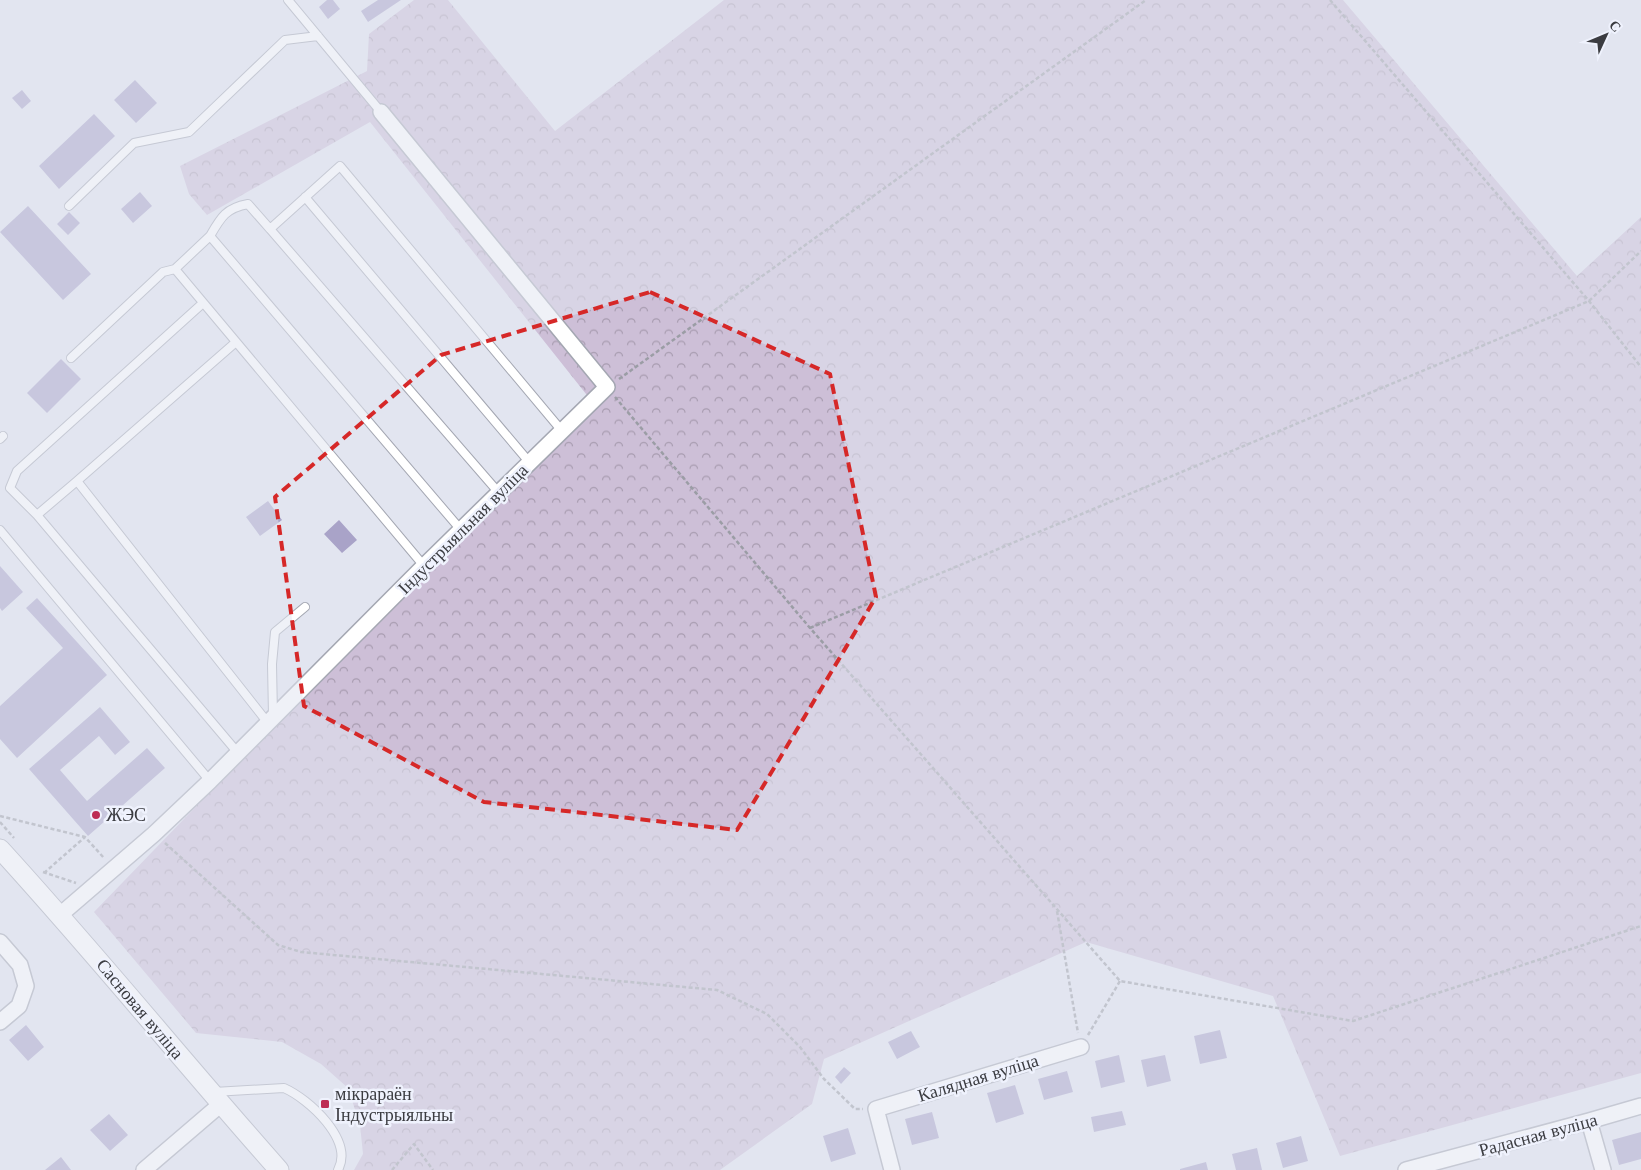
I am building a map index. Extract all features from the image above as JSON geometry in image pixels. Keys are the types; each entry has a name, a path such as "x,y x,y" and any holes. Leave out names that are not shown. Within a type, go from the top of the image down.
{"street":[{"path":"381,112 607,387"},
{"name":"Індустрыяльная вуліца","path":"60,915 154,834 210,781 424,566 607,387"},
{"name":"Сасновая вуліца","path":"0,849 60,915 279,1170"},
{"path":"0,942 20,965 26,986 19,1006 0,1022"},
{"name":"Калядная вуліца","path":"876,1110 1081,1047"},
{"path":"144,1170 216,1098"},
{"name":"Радасная вуліца","path":"1406,1170 1589,1122 1641,1106"},
{"path":"876,1110 892,1170"},
{"path":"1589,1122 1603,1170"}],"lane":[{"path":"291,1 381,112"},
{"path":"69,206 134,143 188,132 285,40 318,36"},
{"path":"270,229 340,166 562,431"},
{"path":"305,197 530,463"},
{"path":"71,358 163,272 175,269 210,236 221,218 235,206 248,204 499,493"},
{"path":"210,236 461,530"},
{"path":"175,269 424,566"},
{"path":"203,303 17,471 10,488 37,515 238,753"},
{"path":"37,515 236,342"},
{"path":"77,482 270,721"},
{"path":"0,530 210,781"},
{"path":"270,721 275,632 305,607"},
{"path":"216,1098 284,1088 294,1092 317,1111 336,1136 342,1151 341,1165 338,1170"}],"path":[{"path":"1146,0 607,387 810,628 1120,981 1353,1021 1641,926"},
{"path":"1330,0 1589,301 1641,367"},
{"path":"810,628 1589,301 1641,251"},
{"path":"0,816 85,837 113,869"},
{"path":"0,822 19,844"},
{"path":"154,834 278,945 301,952 717,990 767,1014 800,1047 824,1079 855,1109 876,1110"},
{"path":"44,873 85,837"},
{"path":"37,866 44,873 78,884 86,892"},
{"path":"1057,909 1081,1047"},
{"path":"1081,1047 1120,981"},
{"path":"392,1170 414,1144 433,1170"}],"highlighted area":[{"path":"650,292 830,374 876,597 737,830 484,802 304,706 275,497 441,355"}],"green space":[{"path":"414,0 448,0 555,131 724,0 1343,0 1577,276 1641,217 1641,1073 1340,1156 1273,996 1086,942 824,1059 812,1104 720,1170 354,1170 363,1154 360,1125 348,1088 321,1064 282,1042 196,1033 94,912 590,399 370,122 207,215 189,194 180,166 367,71 369,34"}],"building":[{"path":"327,0 333,0 340,9 328,19 319,7"},
{"path":"378,0 401,0 368,22 361,11"},
{"path":"135,80 157,103 136,123 114,100"},
{"path":"22,90 31,101 22,109 12,98"},
{"path":"94,114 115,136 59,189 39,166"},
{"path":"140,192 152,206 133,223 121,209"},
{"path":"28,206 91,274 63,300 0,232"},
{"path":"69,212 80,223 68,235 57,224"},
{"path":"61,359 81,379 47,413 27,393"},
{"path":"268,501 282,520 260,536 246,517"},
{"path":"339,520 357,540 342,553 324,534"},
{"path":"0,566 23,592 2,611 0,608"},
{"path":"37,598 107,675 17,758 0,739 0,706 63,648 26,608"},
{"path":"100,707 130,742 115,755 99,736 60,770 87,801 147,748 165,768 88,836 29,769"},
{"path":"26,1025 44,1047 28,1061 9,1040"},
{"path":"1220,1030 1227,1058 1200,1064 1194,1036"},
{"path":"911,1031 920,1047 897,1059 888,1042"},
{"path":"1119,1055 1125,1082 1101,1088 1095,1061"},
{"path":"1165,1055 1171,1081 1147,1087 1141,1060"},
{"path":"844,1067 851,1073 841,1084 835,1077"},
{"path":"1067,1071 1073,1092 1044,1100 1038,1079"},
{"path":"1015,1085 1024,1114 996,1123 987,1093"},
{"path":"1122,1111 1126,1125 1094,1132 1091,1117"},
{"path":"932,1112 939,1138 912,1145 905,1119"},
{"path":"109,1114 128,1135 110,1151 90,1130"},
{"path":"848,1128 856,1154 831,1162 823,1136"},
{"path":"1641,1132 1641,1159 1619,1165 1612,1140"},
{"path":"1301,1136 1308,1161 1283,1168 1276,1143"},
{"path":"1257,1148 1262,1170 1236,1170 1232,1154"},
{"path":"61,1157 71,1170 45,1170"},
{"path":"1206,1162 1208,1170 1180,1170 1180,1169"}],"place":[{"name":"ЖЭС","path":"96,815"},
{"name":"мікрараён Індустрыяльны","path":"325,1104"}]}
